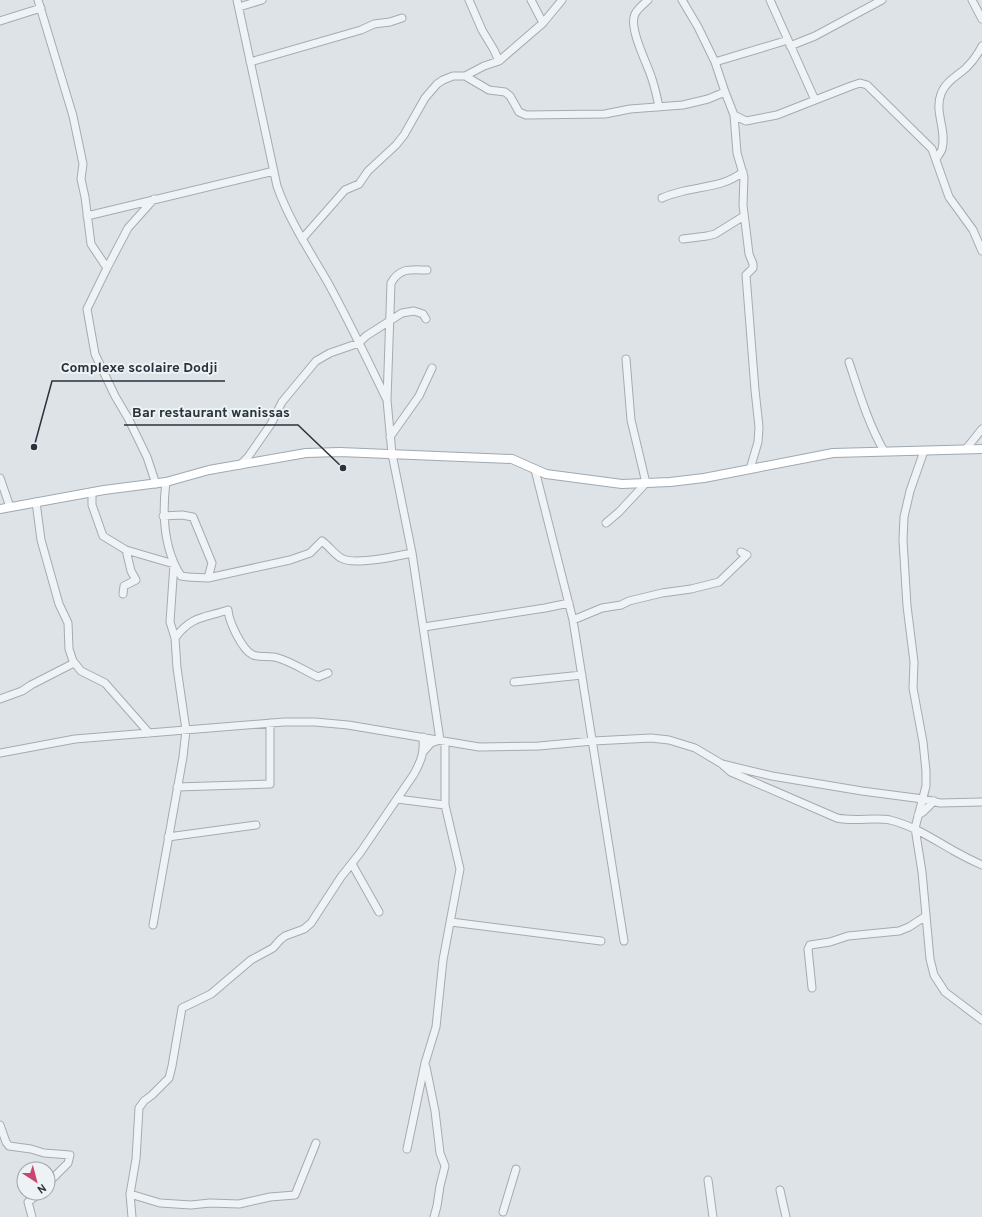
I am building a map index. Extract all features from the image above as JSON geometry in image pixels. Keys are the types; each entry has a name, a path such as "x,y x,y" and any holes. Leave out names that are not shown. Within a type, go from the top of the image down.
{"main road":[{"path":"0,509 92,492 156,484 209,470 306,453 340,452 512,459 546,474 605,482 646,483 704,478 833,453 982,449"}],"street":[{"path":"38,0 73,116 82,164 80,179 85,197 91,244 107,268"},
{"path":"262,0 238,3 280,197 302,239 329,284 387,400"},
{"path":"469,0 482,30 499,61"},
{"path":"531,0 542,23"},
{"path":"302,239 345,190 359,184 368,171 396,145 404,135 425,98 437,84 453,76 465,76 484,66 499,61 542,23 562,0"},
{"path":"648,0 635,14 634,20 638,44 652,77 657,94 658,107"},
{"path":"682,0 698,27 715,62 734,114 737,153 744,177 744,216 749,254 754,264 753,268 746,275 759,427 758,442 750,469"},
{"path":"770,0 815,100"},
{"path":"715,62 816,36 882,0"},
{"path":"972,0 982,19"},
{"path":"0,21 41,8"},
{"path":"250,62 361,30 374,24 390,22 402,18"},
{"path":"936,159 942,150 943,138 938,106 941,93 946,85 967,67 982,46"},
{"path":"465,76 489,90 507,93 519,112 526,115 605,114 630,109 683,105 708,99 725,92"},
{"path":"736,128 746,121 777,115 851,86 860,84 867,85 932,149 949,197 973,230 982,251"},
{"path":"734,114 746,121"},
{"path":"87,216 274,171"},
{"path":"662,198 684,191 726,183 743,172"},
{"path":"154,199 128,228 87,309 95,354 147,457 156,484"},
{"path":"683,239 715,234 744,216"},
{"path":"407,1149 425,1063 436,1028 443,960 460,869 445,805 443,741 412,553 392,454 387,400 391,287 393,279 398,274 407,270 427,270"},
{"path":"240,465 248,457 271,424 282,402 312,365 330,353 359,343 366,336 402,313 422,313 426,319"},
{"path":"606,523 619,512 646,483 631,420 626,359"},
{"path":"849,362 865,412 884,451"},
{"path":"390,437 419,396 432,368"},
{"path":"966,449 982,429"},
{"path":"924,451 910,491 904,517 903,540 907,606 914,662 913,688 923,742 926,771 926,786 915,828 922,872 930,959 934,975 945,992 982,1020"},
{"path":"536,470 573,620 624,941"},
{"path":"0,478 10,507"},
{"path":"166,482 163,516 166,538 174,564 181,576 208,578 290,560 310,553 322,542 341,558 349,560 374,560 412,553"},
{"path":"92,492 92,505 103,536 126,550 174,564"},
{"path":"36,502 41,540 56,595 68,623 69,649 74,663 81,671 105,684 149,733"},
{"path":"163,516 193,516 212,563 208,578"},
{"path":"123,594 124,586 136,580 131,571 126,550"},
{"path":"573,620 602,608 621,605 629,601 662,593 691,589 719,582 746,554 741,552"},
{"path":"153,925 186,730 177,668 175,638 170,622 174,564"},
{"path":"424,627 569,603"},
{"path":"175,638 183,628 193,620 228,610 234,630 244,647 250,653 258,656 278,658 318,677 328,673"},
{"path":"0,699 22,691 31,684 74,663"},
{"path":"514,682 582,675"},
{"path":"0,753 75,739 270,723 315,722 348,725 479,747 539,746 651,738 668,740 696,748 722,764 731,772 837,818 845,820 888,820 915,828 955,852 982,865"},
{"path":"177,787 270,784 270,723"},
{"path":"422,737 424,751"},
{"path":"132,1217 130,1194 136,1159 139,1108 144,1101 152,1095 168,1078 170,1074 182,1008 211,994 251,960 273,948 285,936 304,929 316,917 414,774 420,764 424,751 431,743 443,741"},
{"path":"722,764 779,778 923,799 940,803 982,802"},
{"path":"397,798 445,805"},
{"path":"918,815 934,801"},
{"path":"168,837 256,826"},
{"path":"352,864 379,912"},
{"path":"812,988 808,949 810,945 830,942 848,936 900,931 926,916"},
{"path":"451,922 601,941"},
{"path":"425,1063 435,1111 440,1154 445,1166 434,1217"},
{"path":"0,1125 9,1146 31,1149 44,1153 70,1155 68,1163 56,1175"},
{"path":"130,1194 160,1203 191,1205 210,1203 239,1204 270,1197 295,1195 316,1142"},
{"path":"503,1212 516,1169"},
{"path":"708,1180 713,1217"},
{"path":"780,1190 786,1217"},
{"path":"29,1201 28,1202 32,1217"}],"place":[{"name":"Complexe scolaire Dodji","path":"34,447"},
{"name":"Bar restaurant wanissas","path":"343,468"}]}
